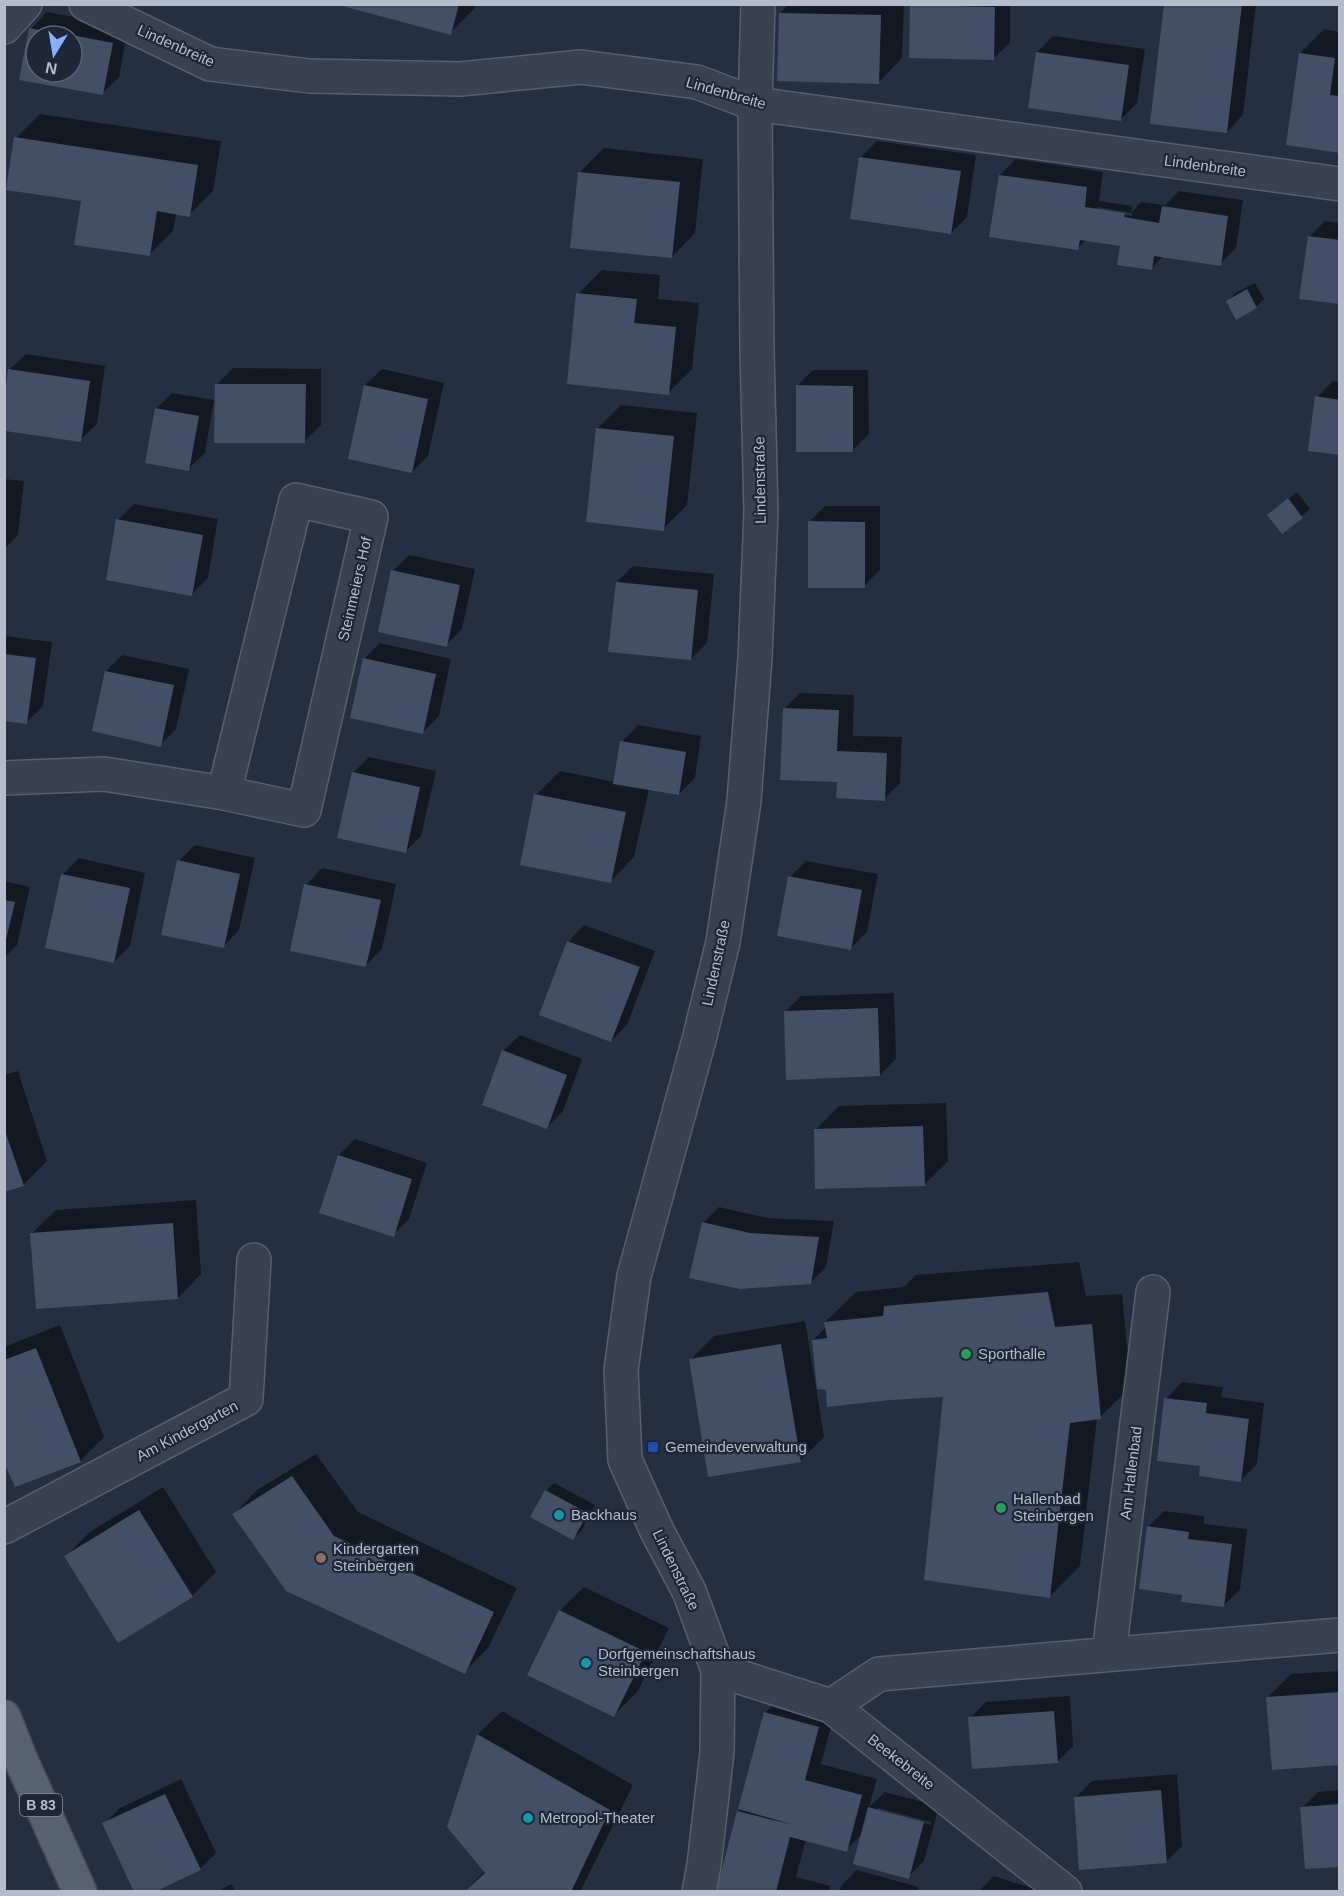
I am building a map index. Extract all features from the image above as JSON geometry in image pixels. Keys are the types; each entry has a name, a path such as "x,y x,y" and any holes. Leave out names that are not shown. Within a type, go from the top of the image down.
{"main road":[{"name":"B 83","path":"4,1717 80,1892"}],"street":[{"path":"4,27 25,4"},
{"name":"Lindenbreite","path":"86,4 210,64 309,76 460,79 581,67 697,82 754,104 1340,184"},
{"name":"Lindenstraße","path":"699,1892 717,1752 718,1670 688,1591 657,1531 625,1460 621,1370 634,1276 699,1040 723,942 744,801 755,658 761,512 756,351 754,104 758,4"},
{"name":"Steinmeiers Hof","path":"4,778 104,774 224,793 304,810 371,517 296,500 224,793"},
{"name":"Am Kindergarten","path":"4,1527 246,1399 254,1260"},
{"name":"Am Hallenbad","path":"1109,1654 1153,1292"},
{"path":"831,1706 879,1674 1340,1635"},
{"name":"Beekebreite","path":"718,1670 831,1706 1065,1892"}],"building":[{"path":"335,4 459,4 451,35"},
{"path":"1164,4 1242,4 1227,133 1150,124"},
{"path":"910,5 995,7 994,60 909,58"},
{"path":"779,13 881,15 879,84 777,81"},
{"path":"84,37 113,43 103,95 41,84 84,84"},
{"path":"1036,52 1129,65 1121,121 1028,108"},
{"path":"1299,53 1335,58 1330,95 1340,96 1340,153 1286,145"},
{"path":"24,54 24,81 19,80"},
{"path":"14,137 198,165 190,217 157,211 150,256 74,245 81,201 6,190"},
{"path":"859,157 961,171 951,234 850,219"},
{"path":"578,172 680,182 672,258 570,248"},
{"path":"999,175 1087,187 1085,207 1125,213 1124,217 1159,223 1162,206 1228,216 1221,266 1154,256 1152,270 1117,265 1120,246 1080,240 1078,250 989,237"},
{"path":"1308,236 1340,240 1340,304 1299,299"},
{"path":"1247,289 1257,308 1236,320 1226,301"},
{"path":"576,293 637,299 634,323 676,327 669,395 567,384"},
{"path":"8,369 90,381 81,442 5,431"},
{"path":"215,384 306,384 305,443 214,443"},
{"path":"364,385 428,399 412,473 348,459"},
{"path":"796,385 853,386 853,452 796,452"},
{"path":"1315,396 1340,400 1340,455 1308,451"},
{"path":"155,408 199,416 189,471 145,463"},
{"path":"596,428 674,436 664,531 586,522"},
{"path":"1288,498 1303,518 1282,534 1267,515"},
{"path":"116,519 203,535 192,596 106,580"},
{"path":"808,521 865,522 865,588 808,588"},
{"path":"391,570 460,585 447,647 378,632"},
{"path":"616,582 698,590 691,660 608,652"},
{"path":"4,654 36,658 27,724 4,721"},
{"path":"363,658 436,674 423,734 350,718"},
{"path":"105,671 174,685 161,747 92,731"},
{"path":"783,708 839,710 837,751 887,753 885,801 836,798 837,782 780,780"},
{"path":"620,741 686,752 679,795 613,784"},
{"path":"352,772 420,787 406,853 337,838"},
{"path":"534,794 626,812 611,883 520,865"},
{"path":"177,860 240,874 224,948 161,935"},
{"path":"61,874 130,888 114,963 45,948"},
{"path":"788,876 862,890 851,950 777,936"},
{"path":"304,884 381,900 366,967 290,951"},
{"path":"4,900 15,902 5,944 4,944"},
{"path":"567,941 640,967 611,1042 539,1015"},
{"path":"878,1008 880,1076 786,1080 784,1011"},
{"path":"502,1050 567,1075 547,1129 482,1105"},
{"path":"923,1126 925,1186 815,1189 814,1129"},
{"path":"4,1128 24,1186 4,1192"},
{"path":"338,1155 412,1179 394,1237 319,1213"},
{"path":"702,1222 750,1233 819,1237 811,1284 740,1289 689,1278"},
{"path":"173,1223 178,1299 36,1309 30,1233"},
{"path":"1048,1292 1055,1327 1092,1324 1101,1419 1070,1423 1050,1598 924,1580 943,1397 827,1407 826,1390 817,1389 812,1340 827,1338 824,1322 883,1316 884,1306"},
{"path":"781,1344 801,1462 708,1477 689,1359"},
{"path":"36,1348 81,1462 15,1487 4,1462 4,1360"},
{"path":"1164,1398 1207,1403 1206,1413 1249,1419 1241,1482 1199,1476 1200,1466 1157,1461"},
{"name":"Kindergarten Steinbergen","path":"292,1476 334,1536 494,1612 465,1674 286,1591 232,1514"},
{"name":"Backhaus","path":"545,1490 588,1513 573,1540 530,1517"},
{"path":"139,1510 193,1597 118,1643 64,1556"},
{"path":"1147,1526 1189,1532 1188,1539 1232,1544 1224,1607 1181,1602 1182,1595 1139,1589"},
{"name":"Dorfgemeinschaftshaus Steinbergen","path":"559,1610 646,1652 614,1717 527,1675"},
{"path":"1340,1692 1340,1765 1272,1770 1266,1697"},
{"path":"1054,1711 1058,1763 972,1769 968,1717"},
{"path":"764,1712 819,1727 805,1780 862,1795 847,1852 790,1837 776,1892 716,1892 737,1811 794,1825 738,1809"},
{"name":"Metropol-Theater","path":"477,1734 610,1810 571,1892 464,1892 485,1873 447,1827"},
{"path":"1161,1790 1167,1863 1079,1870 1074,1797"},
{"path":"165,1794 201,1870 154,1892 134,1892 102,1823"},
{"path":"1340,1804 1340,1867 1305,1869 1300,1807"},
{"path":"868,1807 924,1822 909,1879 853,1864"}],"place":[{"name":"Sporthalle","path":"966,1354"},
{"name":"Gemeindeverwaltung","path":"653,1447"},
{"name":"Hallenbad Steinbergen","path":"1001,1508"},
{"name":"Backhaus","path":"559,1515"},
{"name":"Kindergarten Steinbergen","path":"321,1558"},
{"name":"Dorfgemeinschaftshaus Steinbergen","path":"586,1663"},
{"name":"Metropol-Theater","path":"528,1818"}]}
